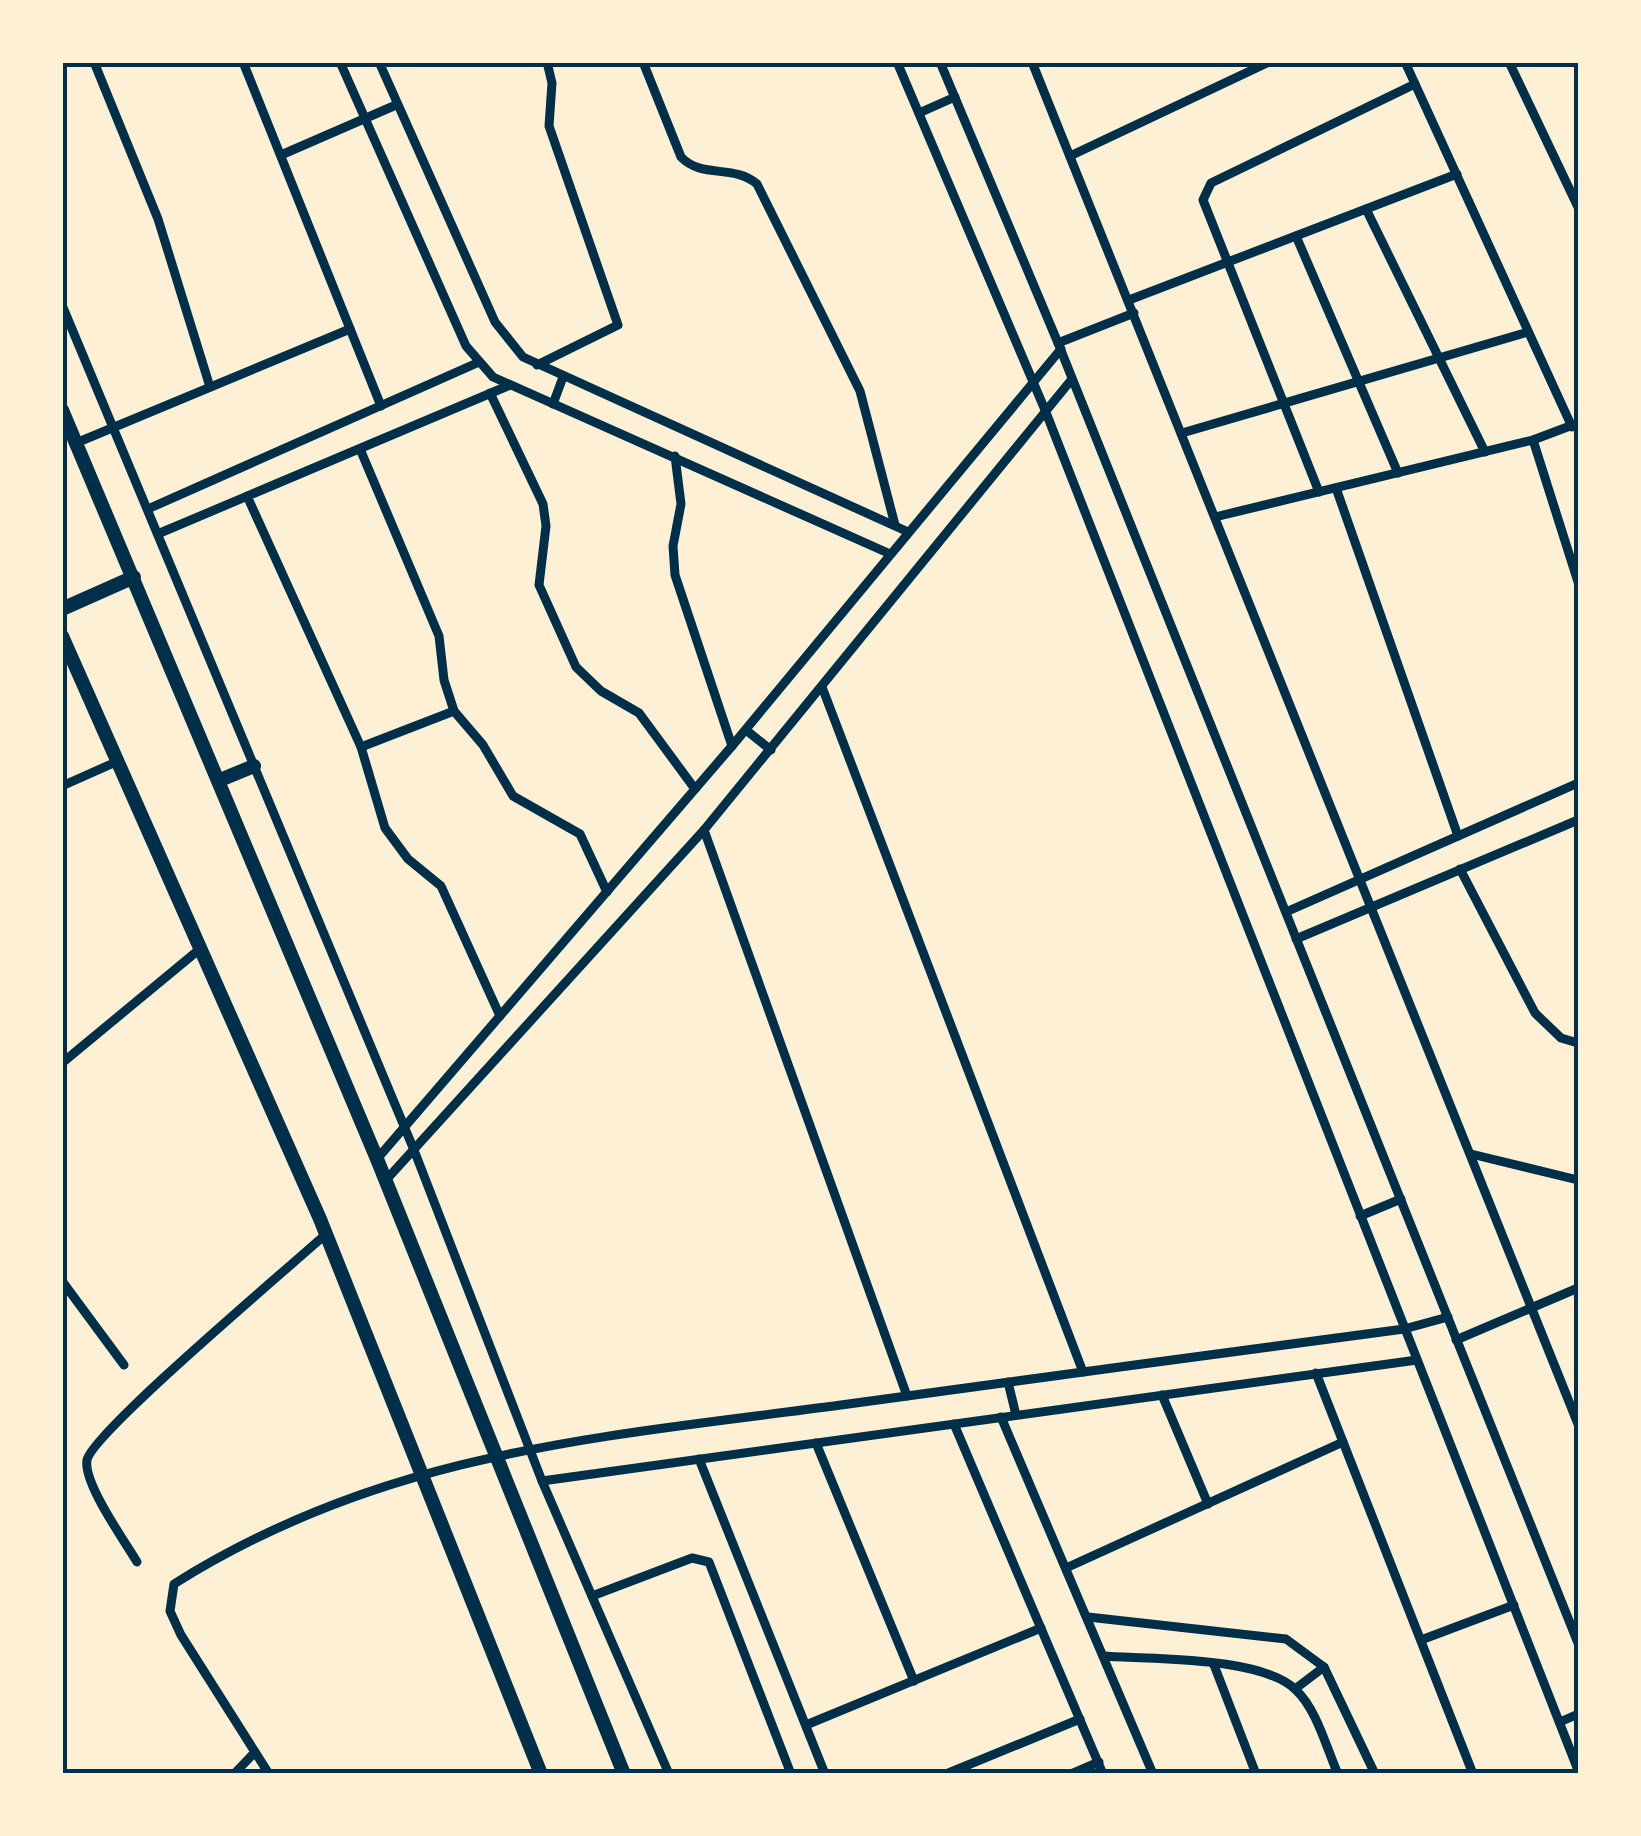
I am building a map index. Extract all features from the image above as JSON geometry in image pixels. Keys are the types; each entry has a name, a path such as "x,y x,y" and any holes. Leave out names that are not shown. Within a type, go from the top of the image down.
{"main road":[{"path":"62,410 378,1159 624,1774"},
{"path":"62,609 134,577"},
{"path":"62,636 326,1234 541,1774"},
{"path":"220,780 254,766"}],"street":[{"path":"94,62 158,219 210,387"},
{"path":"244,62 381,406"},
{"path":"340,62 477,363 510,385 888,553"},
{"path":"379,62 495,322 507,340 537,365 562,377 906,531"},
{"path":"537,365 618,326 549,126 552,84 547,62"},
{"path":"643,62 677,150 686,163 700,170 736,172 757,184 860,391 895,525"},
{"path":"897,62 1045,410 1578,1770"},
{"path":"940,62 1060,346 1578,1643"},
{"path":"1070,156 1269,62"},
{"path":"1215,517 1533,440 1575,425 1528,332 1406,62"},
{"path":"1510,62 1578,206"},
{"path":"1034,63 1578,1424"},
{"path":"1319,492 1202,200 1211,183 1415,84"},
{"path":"919,113 954,97"},
{"path":"280,155 396,105"},
{"path":"1129,300 1457,174"},
{"path":"1366,209 1484,452"},
{"path":"1296,236 1398,473"},
{"path":"62,305 150,508 414,1150 542,1481 668,1774"},
{"path":"378,1159 746,730 1060,346 1134,313"},
{"path":"76,442 350,329"},
{"path":"1182,433 1528,332"},
{"path":"150,508 477,363"},
{"path":"553,404 562,377"},
{"path":"386,1180 704,830 1072,379"},
{"path":"160,533 510,385"},
{"path":"490,393 543,504 546,526 539,585 576,668 601,691 639,713 696,789"},
{"path":"1533,440 1578,582"},
{"path":"360,449 440,636 444,680 454,711 486,750 513,796 580,834 607,892"},
{"path":"674,456 681,504 673,546 675,575 732,746"},
{"path":"1336,488 1458,836"},
{"path":"247,496 361,747 384,828 408,859 441,886 500,1016"},
{"path":"822,686 1084,1372"},
{"path":"361,747 454,711"},
{"path":"746,730 771,750"},
{"path":"62,786 116,762"},
{"path":"1286,912 1578,782"},
{"path":"1296,938 1578,820"},
{"path":"704,830 907,1396"},
{"path":"1460,869 1535,1012 1561,1038 1578,1044"},
{"path":"62,1063 201,948"},
{"path":"1471,1154 1578,1180"},
{"path":"1360,1216 1400,1199"},
{"path":"137,1562 88,1479 87,1458 99,1440 326,1234"},
{"path":"62,1281 124,1365"},
{"path":"1456,1340 1578,1288"},
{"path":"269,1774 181,1635 170,1611 174,1584 318,1509 422,1474 528,1447 1404,1328 1448,1318"},
{"path":"542,1481 1416,1360"},
{"path":"1316,1374 1473,1774"},
{"path":"1008,1382 1016,1416"},
{"path":"1162,1395 1208,1504"},
{"path":"1001,1418 1153,1774"},
{"path":"954,1424 1104,1774"},
{"path":"1066,1568 1343,1442"},
{"path":"816,1443 914,1680"},
{"path":"699,1459 825,1774"},
{"path":"592,1596 692,1558 709,1562 790,1774"},
{"path":"1421,1640 1514,1605"},
{"path":"1088,1618 1262,1633 1296,1644 1324,1667 1375,1774"},
{"path":"806,1726 1041,1628"},
{"path":"1105,1656 1260,1672 1295,1690 1307,1705 1338,1774"},
{"path":"1214,1666 1256,1774"},
{"path":"1295,1690 1324,1667"},
{"path":"1560,1722 1578,1714"},
{"path":"946,1774 1080,1719"},
{"path":"234,1774 255,1752"},
{"path":"1071,1774 1098,1762"}]}
